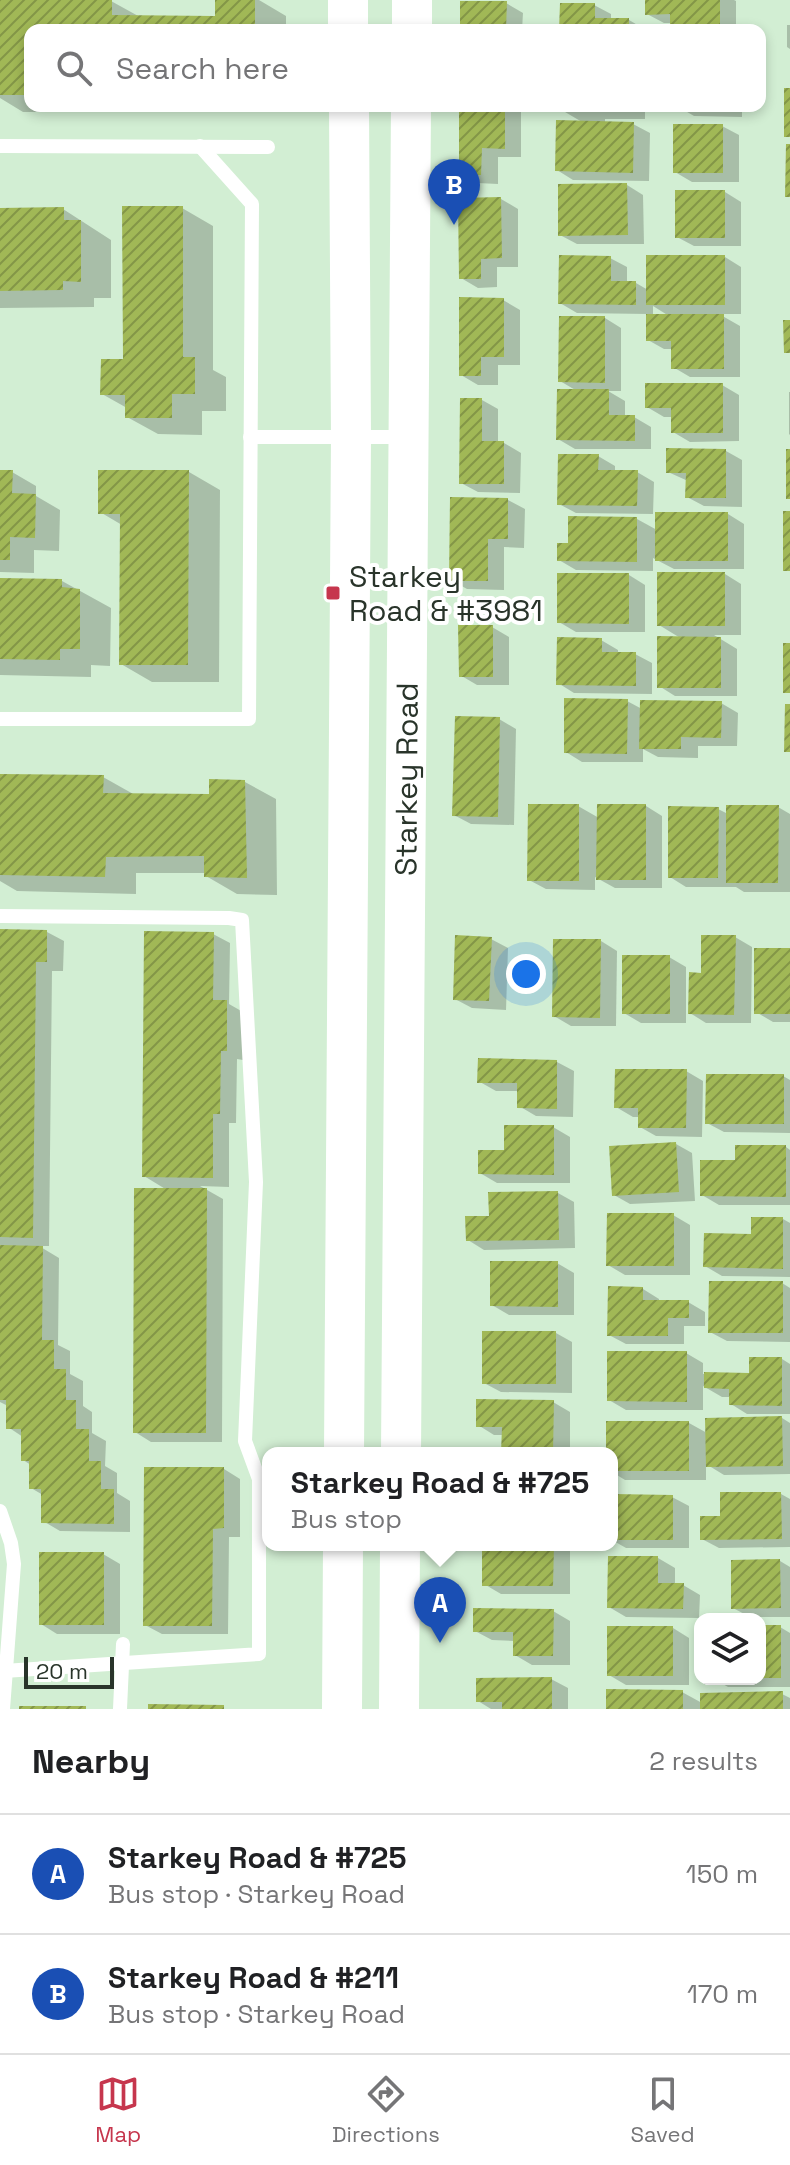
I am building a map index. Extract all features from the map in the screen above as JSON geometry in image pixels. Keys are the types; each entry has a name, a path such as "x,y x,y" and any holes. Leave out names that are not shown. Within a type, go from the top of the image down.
{"main road":[{"path":"348,0 348,24"},
{"path":"412,0 412,24"},
{"name":"Starkey Road","path":"344,1447 351,437 349,112"},
{"name":"Starkey Road","path":"401,1447 411,112"},
{"path":"342,1709 343,1551"},
{"path":"399,1709 400,1551"}],"lane":[{"path":"0,146 268,147"},
{"path":"0,719 249,719 252,204 200,146"},
{"path":"250,437 408,437"},
{"path":"0,916 242,920 256,1182 245,1441 259,1479 259,1654 4,1671"},
{"path":"0,1511 11,1543 14,1564 3,1709"},
{"path":"120,1709 123,1644"}],"building":[{"path":"0,0 112,0 112,15 215,16 215,0 255,0 255,24 24,24 24,95 0,95"},
{"path":"645,0 720,0 720,24 670,24 670,14 645,15"},
{"path":"460,1 507,1 506,24 460,24"},
{"path":"560,3 595,3 595,18 629,18 629,24 559,24"},
{"path":"784,88 790,88 790,137 784,137"},
{"path":"459,112 505,112 505,149 482,148 481,175 459,175"},
{"path":"556,120 634,122 633,173 555,171"},
{"path":"673,124 723,124 723,173 673,173"},
{"path":"786,144 790,144 790,197 785,197"},
{"path":"627,183 628,235 558,236 558,184"},
{"path":"675,190 725,190 725,238 675,238"},
{"path":"501,197 502,258 481,259 481,279 459,279 458,198"},
{"path":"122,206 183,206 183,357 195,357 195,394 172,394 172,418 125,418 125,395 100,395 101,359 123,359"},
{"path":"64,207 64,220 81,220 81,282 63,281 63,290 0,291 0,208"},
{"path":"559,255 611,256 611,281 636,281 636,305 558,304"},
{"path":"646,255 725,255 725,305 646,305"},
{"path":"459,297 504,298 504,357 481,357 481,376 459,376"},
{"path":"646,314 724,314 724,369 671,369 671,341 646,341"},
{"path":"559,316 605,316 605,383 558,382"},
{"path":"783,320 790,320 790,353 784,353"},
{"path":"645,383 723,383 723,433 671,433 671,408 645,408"},
{"path":"557,389 609,389 609,415 635,415 635,441 556,440"},
{"path":"460,398 482,398 482,441 504,441 504,484 459,484"},
{"path":"666,448 726,449 726,498 685,498 686,473 666,473"},
{"path":"786,449 790,449 790,499 786,499"},
{"path":"558,454 599,454 598,470 638,470 637,506 557,505"},
{"path":"0,470 13,470 12,493 36,494 35,538 10,537 10,560 0,560"},
{"path":"98,470 189,470 188,665 119,665 120,514 98,514"},
{"path":"450,497 508,498 508,539 488,539 488,581 449,581"},
{"path":"783,511 790,511 790,571 783,571"},
{"path":"655,512 728,512 728,561 655,561"},
{"path":"568,516 637,517 637,562 557,561 557,543 568,543"},
{"path":"657,572 725,572 725,626 657,626"},
{"path":"557,573 629,573 629,624 557,623"},
{"path":"0,578 62,579 62,587 80,589 80,649 60,649 60,660 0,659"},
{"path":"458,625 493,625 493,677 459,677"},
{"path":"657,636 721,637 721,688 657,688"},
{"path":"557,637 602,638 602,652 636,652 636,686 556,685"},
{"path":"783,643 790,643 790,693 783,693"},
{"path":"564,698 628,699 627,754 564,753"},
{"path":"640,700 722,701 721,738 681,737 681,749 639,749"},
{"path":"785,704 790,704 790,752 784,752"},
{"path":"455,716 500,717 498,817 452,816"},
{"path":"0,774 104,775 103,793 209,794 209,779 245,780 247,878 204,877 204,856 106,857 105,877 0,875"},
{"path":"528,804 579,804 579,881 527,881"},
{"path":"597,804 646,804 646,880 596,880"},
{"path":"726,805 779,805 778,883 726,883"},
{"path":"668,806 719,807 718,878 668,878"},
{"path":"0,929 47,930 47,962 36,962 33,1238 0,1237"},
{"path":"144,931 214,932 213,1000 227,1000 227,1051 221,1051 220,1114 213,1114 213,1178 142,1177"},
{"path":"455,935 492,937 489,1001 453,1000"},
{"path":"701,935 736,935 734,1015 688,1014 689,972 701,973"},
{"path":"553,939 601,939 600,1018 552,1017"},
{"path":"754,948 790,948 790,1014 754,1014"},
{"path":"622,955 670,955 670,1014 622,1014"},
{"path":"478,1058 557,1060 557,1109 517,1108 517,1083 477,1083"},
{"path":"615,1069 687,1069 686,1128 638,1128 638,1108 614,1108"},
{"path":"706,1074 784,1074 784,1124 705,1124"},
{"path":"504,1125 554,1125 554,1175 478,1174 478,1150 504,1150"},
{"path":"676,1142 679,1192 612,1196 609,1146"},
{"path":"735,1145 786,1145 786,1197 700,1196 700,1160 735,1160"},
{"path":"134,1188 207,1188 206,1433 133,1433"},
{"path":"558,1191 559,1240 466,1241 465,1216 489,1216 488,1192"},
{"path":"607,1213 674,1213 674,1266 606,1266"},
{"path":"751,1217 783,1217 783,1269 703,1267 704,1233 751,1234"},
{"path":"0,1245 43,1246 42,1340 54,1340 54,1369 66,1369 66,1400 76,1400 76,1429 89,1429 89,1461 101,1461 101,1489 114,1489 114,1524 41,1523 41,1489 29,1489 29,1461 21,1461 21,1429 6,1429 6,1400 0,1400"},
{"path":"490,1261 558,1261 558,1307 490,1306"},
{"path":"709,1281 783,1281 783,1333 708,1333"},
{"path":"608,1286 643,1287 643,1300 689,1300 689,1318 668,1318 668,1336 607,1336"},
{"path":"482,1331 556,1331 556,1384 482,1384"},
{"path":"607,1351 687,1351 687,1402 607,1401"},
{"path":"749,1357 782,1357 782,1406 729,1405 729,1389 704,1388 704,1372 749,1373"},
{"path":"476,1399 554,1400 553,1447 501,1447 502,1427 476,1427"},
{"path":"782,1416 783,1466 706,1467 705,1418"},
{"path":"606,1421 689,1421 689,1471 618,1471 618,1447 606,1447"},
{"path":"144,1467 224,1467 224,1528 213,1529 212,1626 143,1626"},
{"path":"720,1492 781,1492 782,1539 700,1540 700,1516 720,1516"},
{"path":"618,1494 673,1495 673,1540 618,1540"},
{"path":"482,1551 554,1551 553,1586 482,1586"},
{"path":"39,1552 104,1552 104,1625 39,1625"},
{"path":"608,1556 658,1556 658,1583 684,1583 683,1609 607,1608"},
{"path":"780,1559 781,1608 731,1609 731,1560"},
{"path":"473,1608 554,1609 553,1656 513,1656 513,1632 473,1632"},
{"path":"766,1625 781,1625 781,1678 766,1678"},
{"path":"607,1626 673,1626 673,1676 607,1676"},
{"path":"552,1677 552,1709 502,1709 502,1702 476,1702 476,1678"},
{"path":"606,1689 683,1690 683,1709 606,1709"},
{"path":"783,1691 783,1709 700,1709 700,1693"},
{"path":"148,1704 224,1705 224,1709 148,1709"},
{"path":"19,1706 86,1706 86,1709 19,1709"}],"place":[{"name":"Starkey Road & #211","path":"454,225"},
{"name":"Starkey Road & #3981","path":"333,593"},
{"name":"Starkey Road & #725","path":"440,1643"}]}
